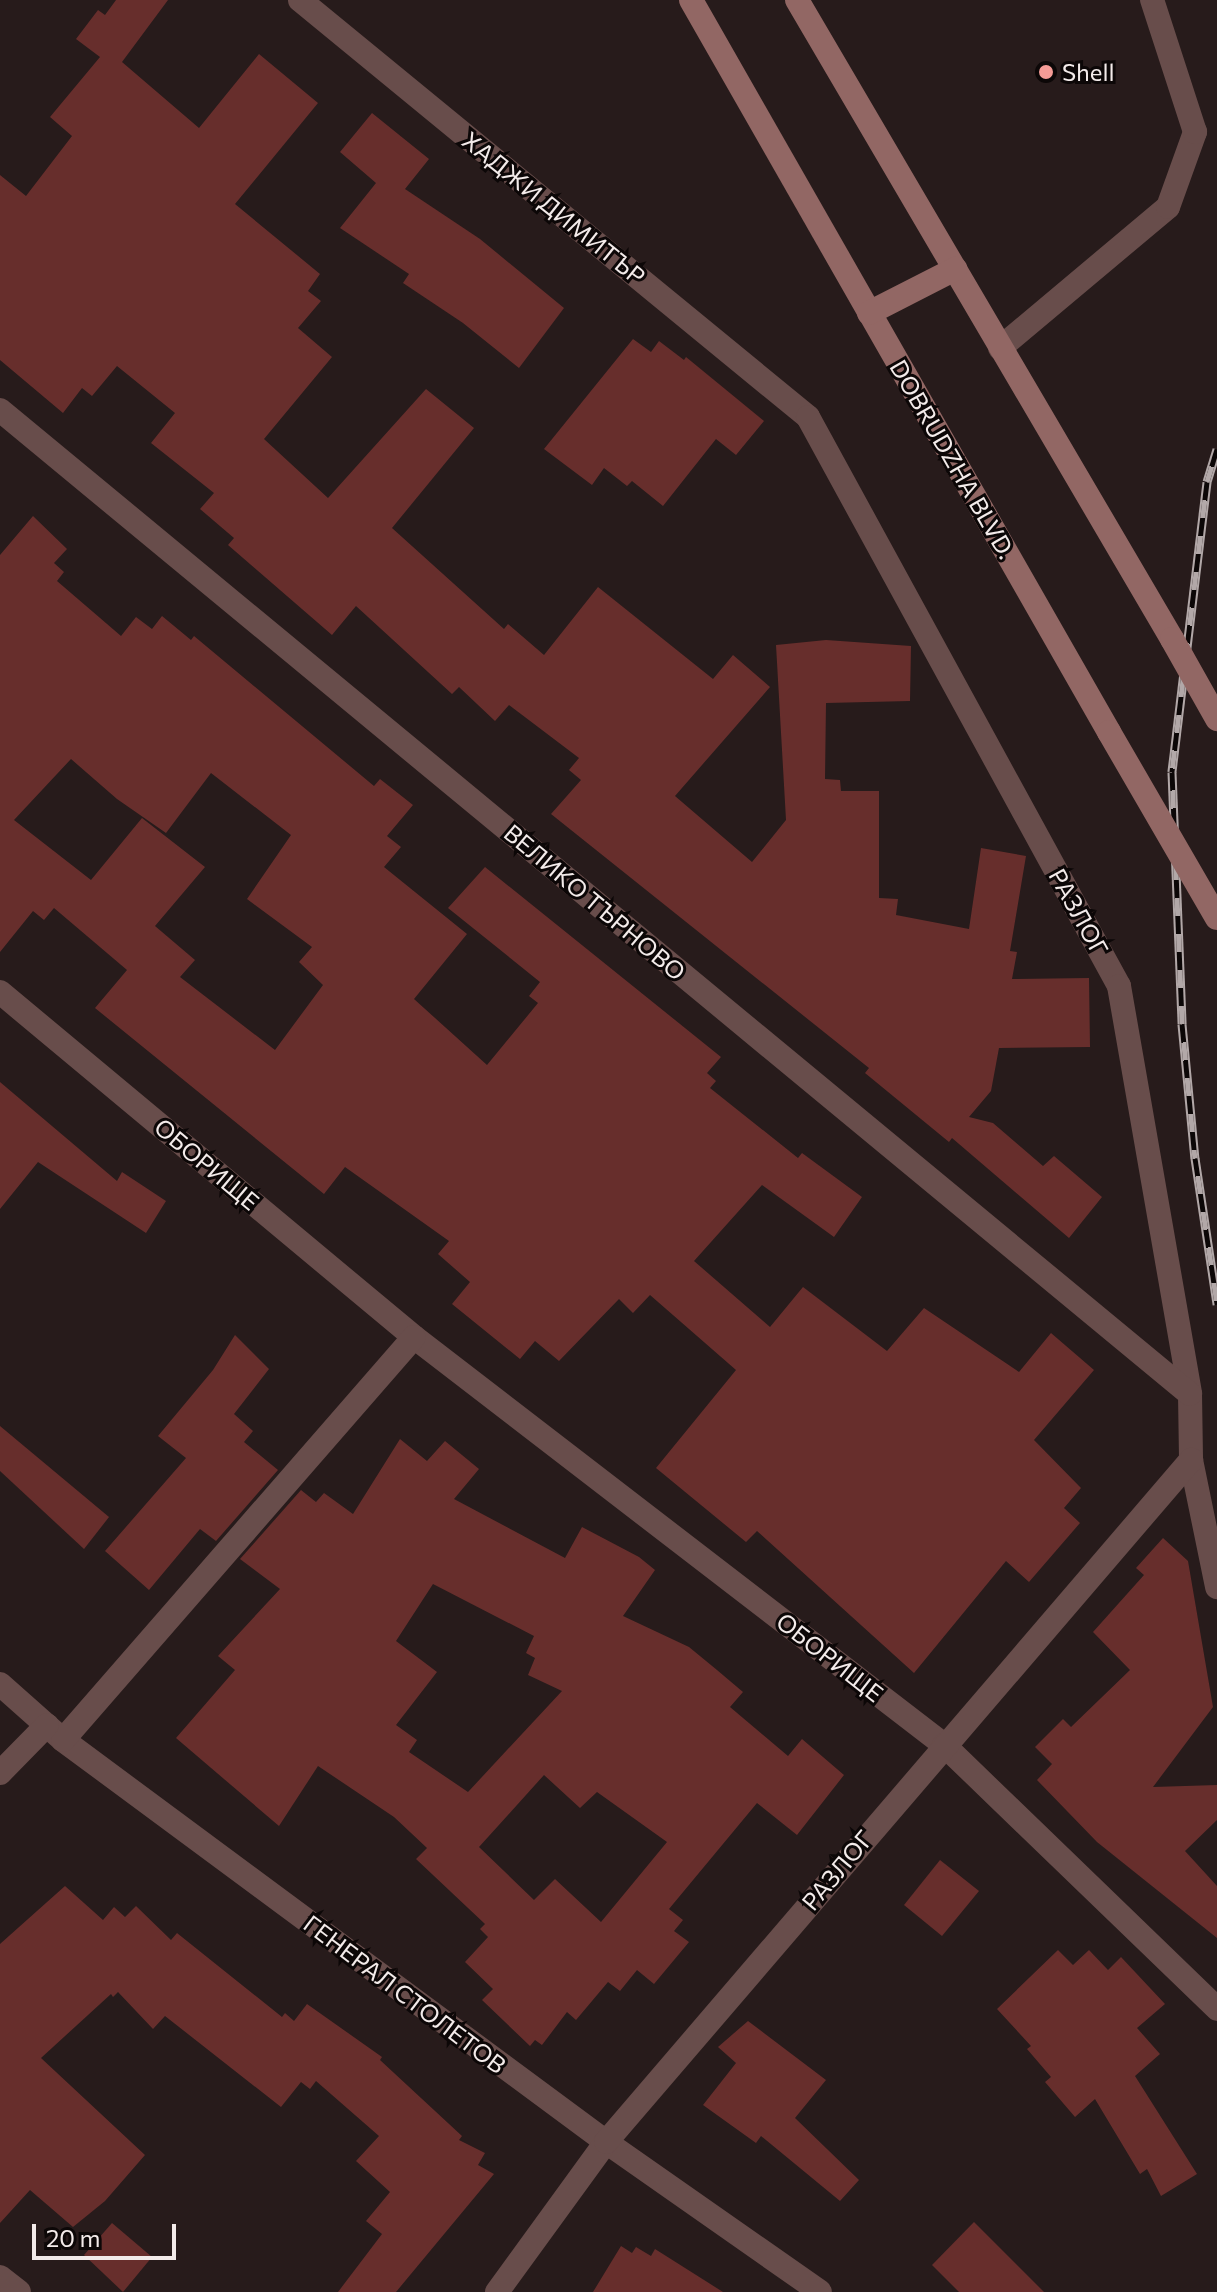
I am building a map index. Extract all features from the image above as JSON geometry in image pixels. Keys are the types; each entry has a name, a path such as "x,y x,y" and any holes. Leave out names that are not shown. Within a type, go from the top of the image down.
{"main road":[{"name":"DOBRUDZHA BLVD.","path":"691,0 1217,918"},
{"path":"797,0 1217,719"},
{"path":"869,313 955,269"}],"street":[{"name":"ХАДЖИ ДИМИТЪР","path":"300,0 808,417"},
{"path":"1000,348 1168,207 1195,132 1152,0"},
{"name":"ВЕЛИКО ТЪРНОВО","path":"0,410 1190,1394"},
{"name":"РАЗЛОГ","path":"808,417 1119,986 1190,1394 1191,1460 1217,1587"},
{"name":"ОБОРИЩЕ","path":"0,992 414,1337 944,1745 1217,2009"},
{"path":"0,1773 55,1732 414,1337"},
{"name":"РАЗЛОГ","path":"497,2292 606,2142 1191,1460"},
{"name":"ГЕНЕРАЛ СТОЛЕТОВ","path":"0,1684 55,1732 606,2142 820,2292"},
{"path":"0,2277 19,2292"}],"building":[{"path":"116,0 168,0 122,62 199,128 259,54 318,103 235,204 320,274 308,291 321,301 298,328 332,357 264,439 328,498 426,389 474,428 392,528 504,629 508,624 544,655 598,587 713,679 733,655 770,687 675,796 752,862 786,820 776,645 826,640 911,646 910,701 826,703 825,779 840,780 841,791 879,791 879,898 898,899 896,915 969,929 981,848 1026,856 1010,951 1017,952 1012,979 1089,978 1090,1047 999,1048 991,1091 969,1117 993,1123 1043,1166 1054,1156 1102,1197 1069,1238 952,1138 949,1142 865,1073 869,1068 551,814 581,780 569,770 579,758 509,705 495,721 459,687 452,694 356,606 332,635 228,545 234,538 200,509 214,493 151,443 175,413 117,366 92,396 82,388 63,413 0,360 0,175 26,196 72,136 50,117 100,57 76,39 98,10 105,15"},
{"path":"372,113 429,159 405,189 480,239 564,308 519,368 463,323 403,283 409,274 340,228 376,183 340,152"},
{"path":"633,339 651,352 659,341 684,360 686,357 764,421 736,455 716,439 663,506 632,481 627,486 604,468 592,485 544,449"},
{"path":"33,516 67,549 54,563 64,572 57,581 121,636 136,617 152,629 162,616 191,640 194,636 374,786 380,779 413,805 387,836 401,847 384,867 467,934 414,999 487,1065 538,1003 529,996 540,982 448,908 485,867 721,1057 707,1073 716,1081 710,1088 798,1158 802,1153 862,1197 834,1237 762,1185 694,1261 770,1327 803,1287 887,1351 924,1308 1019,1372 1051,1333 1094,1370 1034,1440 1081,1488 1064,1508 1080,1523 1029,1582 1006,1561 914,1673 757,1531 746,1542 656,1468 736,1370 650,1295 633,1313 619,1299 559,1361 535,1341 520,1359 452,1304 470,1282 438,1254 449,1241 345,1167 324,1194 95,1008 127,970 54,908 44,920 33,911 0,952 0,555","holes":["71,759 117,799 166,833 211,773 291,835 247,899 312,947 299,962 323,985 275,1050 180,977 195,960 155,926 205,867 142,818 91,880 14,820"]},
{"path":"0,1082 117,1181 122,1172 166,1201 146,1233 38,1162 0,1209"},
{"path":"235,1335 269,1369 234,1414 253,1431 244,1442 278,1470 216,1541 200,1529 149,1590 105,1551 186,1458 158,1436 213,1370"},
{"path":"0,1426 109,1517 84,1549 0,1471"},
{"path":"400,1439 427,1461 445,1441 479,1469 454,1499 565,1558 582,1527 639,1557 655,1570 623,1616 689,1647 743,1692 730,1707 788,1756 802,1739 844,1775 797,1835 757,1803 669,1909 683,1920 674,1931 689,1942 654,1984 637,1970 620,1991 608,1982 576,2020 567,2012 542,2045 535,2040 530,2046 482,2000 493,1989 465,1962 488,1937 480,1929 485,1924 416,1859 427,1848 394,1817 318,1766 279,1826 176,1738 235,1670 218,1656 280,1589 240,1559 301,1490 316,1502 324,1493 353,1514","holes":["433,1584 534,1636 526,1653 535,1658 528,1675 562,1691 468,1792 409,1752 417,1740 396,1725 437,1672 396,1641","544,1775 580,1808 597,1792 667,1842 601,1922 555,1879 534,1900 479,1847"]},
{"path":"1163,1538 1188,1561 1213,1707 1153,1787 1217,1785 1217,1820 1185,1851 1217,1886 1217,1938 1097,1842 1037,1780 1052,1764 1035,1747 1063,1719 1071,1727 1130,1670 1093,1632 1144,1575 1136,1568"},
{"path":"940,1860 979,1891 942,1936 904,1905"},
{"path":"65,1886 103,1920 114,1907 125,1917 136,1906 171,1940 177,1933 282,2017 285,2013 294,2021 307,2004 382,2057 380,2060 462,2136 459,2140 485,2153 478,2165 494,2174 396,2292 338,2292 382,2234 366,2221 390,2192 356,2161 379,2136 316,2081 310,2089 301,2082 281,2107 165,2016 153,2029 118,1992 113,1997 111,1994 41,2058 145,2155 105,2201 73,2227 30,2190 0,2223 0,1944"},
{"path":"1058,1950 1073,1965 1089,1950 1108,1970 1121,1957 1165,2004 1137,2028 1160,2054 1135,2076 1197,2174 1161,2196 1147,2169 1140,2174 1095,2099 1075,2117 1045,2082 1051,2077 1027,2049 1031,2046 997,2009"},
{"path":"748,2021 826,2080 795,2118 859,2180 840,2201 761,2136 756,2143 703,2105 736,2063 718,2047"},
{"path":"974,2222 1044,2292 959,2292 932,2265"},
{"path":"112,2223 152,2257 123,2292 84,2255"},
{"path":"621,2246 632,2253 636,2247 651,2256 655,2249 723,2292 593,2292"}],"railway":[{"path":"1217,449 1207,482 1172,772 1182,1024 1195,1158 1217,1304"}],"place":[{"name":"Shell","path":"1046,72"}]}
